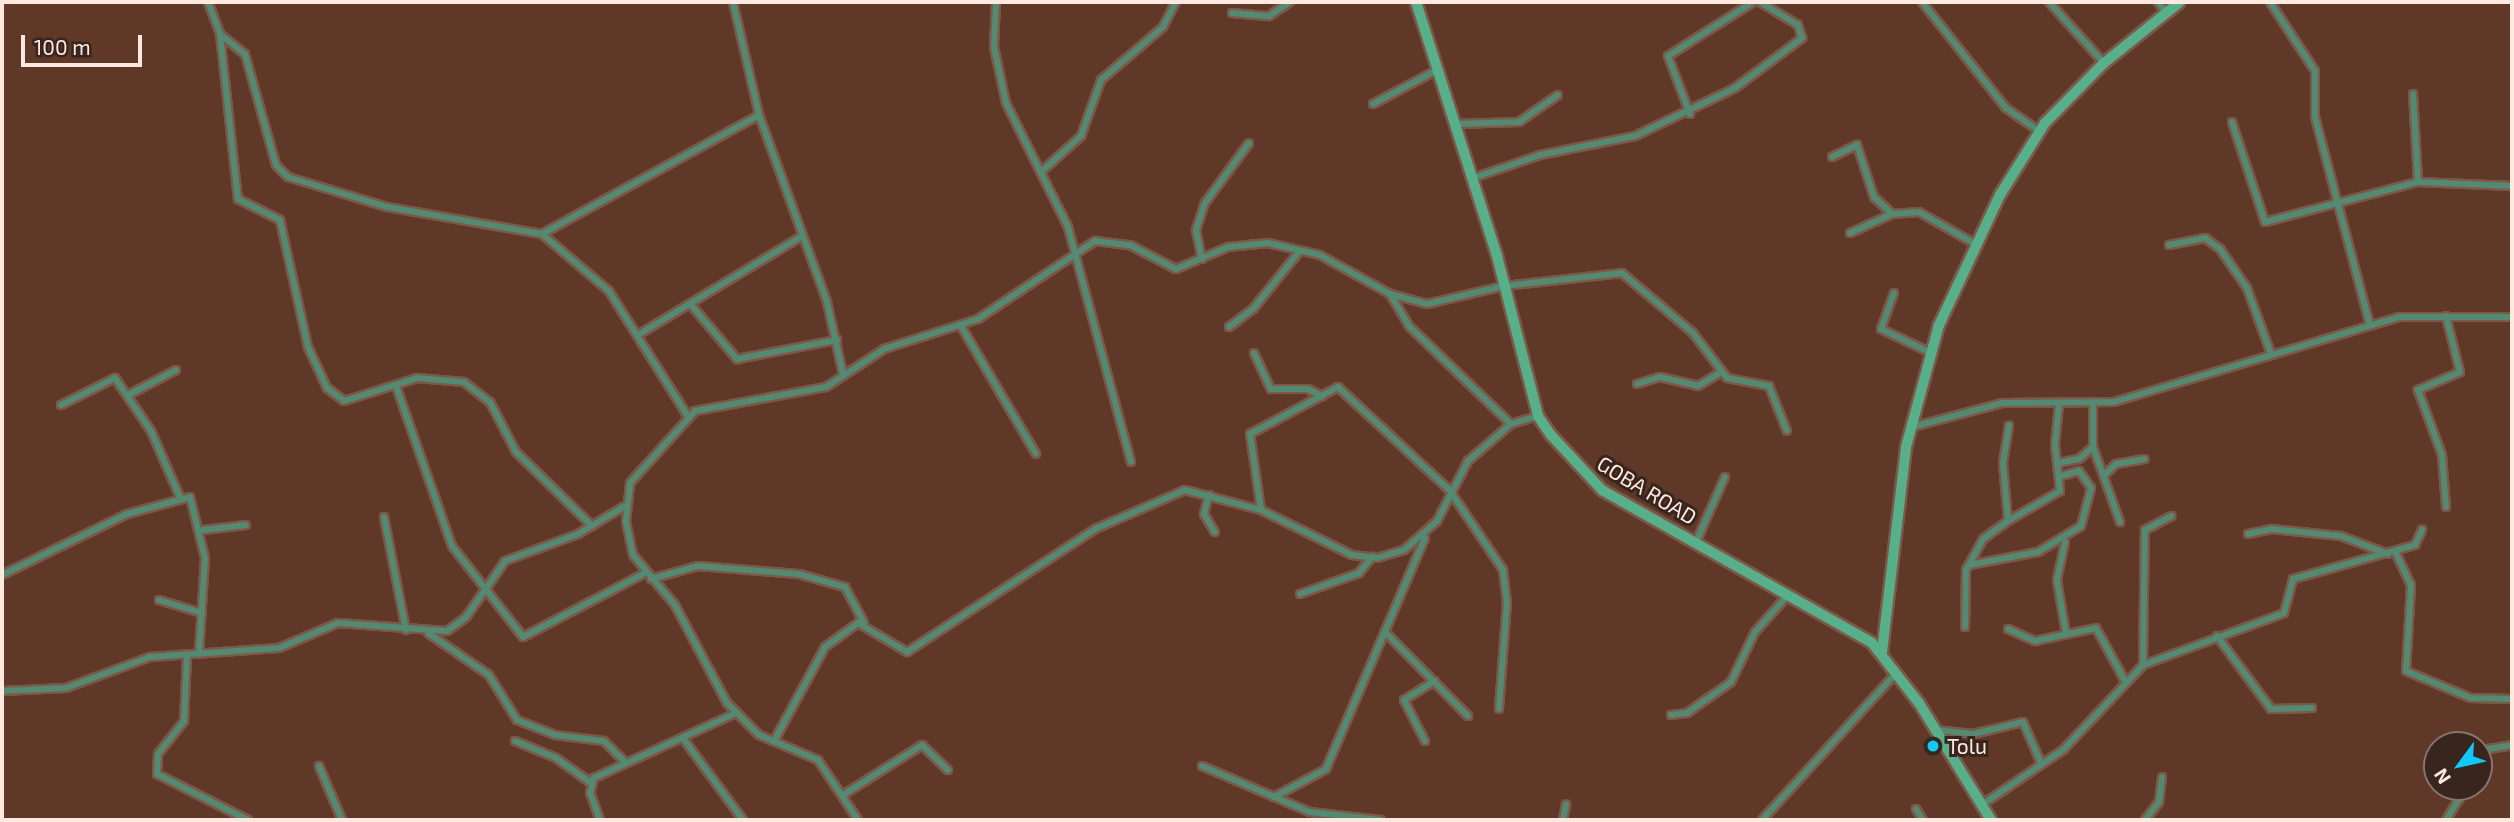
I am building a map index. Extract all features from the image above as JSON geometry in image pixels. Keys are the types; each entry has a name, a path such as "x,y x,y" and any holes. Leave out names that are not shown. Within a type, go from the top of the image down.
{"street":[{"path":"208,2 220,34 238,199 280,220 316,365 339,400 435,375 480,393 516,452 592,526"},
{"path":"733,2 759,115 837,340 844,374"},
{"path":"996,2 998,75 1074,252 1131,462"},
{"path":"1041,173 1080,136 1101,79 1163,27 1176,2"},
{"path":"1232,13 1269,16 1290,2"},
{"name":"GOBA ROAD","path":"1416,2 1435,71 1473,178 1538,416 1576,469 1602,490 1789,594 1882,652 1898,672 1991,820"},
{"path":"1690,114 1668,56 1753,2"},
{"path":"1473,178 1539,155 1634,136 1690,114 1802,38 1798,25 1760,2"},
{"path":"1922,2 2006,108 2039,131"},
{"path":"2049,2 2104,63"},
{"path":"2158,2 2167,13"},
{"path":"1882,652 1910,427 1931,353 1976,245 2039,131 2104,63 2180,2"},
{"path":"2270,2 2315,71 2315,117 2370,325"},
{"path":"220,34 245,54 262,95 276,165 288,177 387,207 542,234 609,291 687,415"},
{"path":"1373,104 1435,71"},
{"path":"2413,94 2417,182"},
{"path":"1455,124 1519,122 1558,95"},
{"path":"542,234 759,115"},
{"path":"2232,122 2261,220 2337,205 2417,182 2512,186"},
{"path":"1202,260 1196,230 1205,203 1249,143"},
{"path":"1832,157 1857,145 1874,197 1892,214"},
{"path":"1850,233 1892,214 1928,215 1976,245"},
{"path":"638,334 692,306 802,236"},
{"path":"2169,245 2205,239 2220,249 2247,288 2270,351"},
{"path":"858,820 843,795 807,751 774,741 734,714 675,606 648,576 630,546 625,506 645,460 687,415 749,396 825,387 884,349 961,326 1074,252 1115,241 1166,268 1202,260 1252,243 1299,252 1356,271 1390,294 1427,304 1504,286 1622,273 1693,333 1721,372 1743,384 1769,386 1787,431"},
{"path":"1228,327 1253,309 1299,252"},
{"path":"1894,293 1881,329 1931,353"},
{"path":"1390,294 1402,318 1511,424"},
{"path":"692,306 737,359 837,340"},
{"path":"2445,316 2460,372 2418,390 2442,456 2446,507"},
{"path":"1910,427 2002,403 2093,405 2270,351 2370,325 2445,316 2512,317"},
{"path":"961,326 1036,454"},
{"path":"1254,353 1271,389 1308,389 1322,396"},
{"path":"128,395 176,370"},
{"path":"1637,384 1660,377 1698,386 1721,372"},
{"path":"61,405 111,377 128,395 180,498"},
{"path":"396,386 444,528 482,590 514,630 530,638 648,576 698,566 799,574 850,591 864,622 907,652 1006,582 1147,501 1185,490 1261,510 1352,555 1372,557 1404,550 1425,536"},
{"path":"1261,510 1250,434 1322,396 1342,389 1448,489 1503,570 1507,602 1499,709"},
{"path":"1965,626 1962,594 1969,565 1983,539 2008,521 2053,498 2061,476 2058,463 2059,404"},
{"path":"2093,405 2093,447 2105,474 2120,522"},
{"path":"1273,797 1323,773 1388,635 1425,536 1448,489 1468,461 1511,424 1538,416"},
{"path":"2008,521 2003,463 2009,425"},
{"path":"2058,463 2079,459 2093,447"},
{"path":"2105,474 2116,464 2145,459"},
{"path":"1969,565 2038,552 2066,540 2081,526 2091,488 2079,471 2061,476"},
{"path":"1696,542 1725,477"},
{"path":"1209,495 1204,514 1215,532"},
{"path":"2,575 127,514 180,498 194,500 203,530 199,654"},
{"path":"2,691 66,688 125,662 279,648 338,623 428,633 458,625 482,590 520,552 592,526 625,506"},
{"path":"2143,665 2145,530 2171,516"},
{"path":"384,517 406,630"},
{"path":"203,530 246,525"},
{"path":"2248,534 2272,529 2341,536 2392,552 2411,585 2403,668 2471,698 2512,699"},
{"path":"1980,806 2095,722 2125,681 2143,665 2290,608 2293,579 2418,543 2423,530"},
{"path":"2066,540 2057,565 2066,634"},
{"path":"1300,594 1359,573 1372,557"},
{"path":"1671,715 1687,713 1731,682 1755,632 1789,594"},
{"path":"159,600 202,614"},
{"path":"774,741 825,647 864,622"},
{"path":"2008,629 2035,641 2066,634 2100,631 2125,681"},
{"path":"428,633 489,675 517,720 555,735 604,741 624,761"},
{"path":"1388,635 1468,716"},
{"path":"2217,636 2271,709 2312,709"},
{"path":"187,656 184,721 157,757 157,774 188,795 248,820"},
{"path":"1762,820 1898,672"},
{"path":"1424,741 1404,700 1435,681"},
{"path":"591,783 624,761 685,741 734,714"},
{"path":"1935,730 1973,734 2023,722 2041,763"},
{"path":"514,741 556,758 591,783 600,820"},
{"path":"685,741 743,820"},
{"path":"843,795 922,745 948,771"},
{"path":"2493,748 2512,745"},
{"path":"319,766 342,820"},
{"path":"1202,766 1310,812 1381,820"},
{"path":"2145,820 2159,802 2162,777"},
{"path":"2446,820 2458,801"},
{"path":"1563,820 1566,804"},
{"path":"1916,809 1923,820"},
{"path":"1309,820 1310,812"}],"place":[{"name":"Tolu","path":"1933,746"}]}
